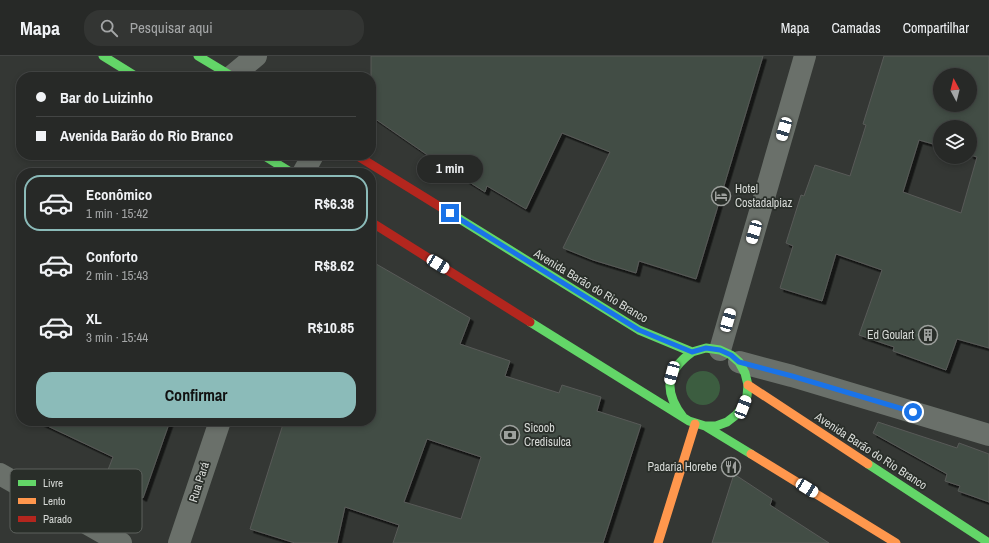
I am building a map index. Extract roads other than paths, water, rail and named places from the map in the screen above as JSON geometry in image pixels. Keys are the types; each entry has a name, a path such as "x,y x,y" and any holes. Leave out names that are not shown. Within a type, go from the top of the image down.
{"main road":[{"path":"103,56 129,72"},
{"path":"198,56 224,72"},
{"path":"271,160 284,168"},
{"name":"Avenida Barão do Rio Branco","path":"364,160 639,330 692,352"},
{"path":"376,225 683,418 700,425 896,543"},
{"path":"683,418 672,401 669,392 672,373 677,364 692,352 706,348 720,350 731,355 739,362 745,373 748,385 747,396 743,407 727,422 716,426 700,425"},
{"name":"Avenida Barão do Rio Branco","path":"748,385 989,543"},
{"path":"658,543 700,425"}],"street":[{"path":"238,72 256,56"},
{"path":"720,350 805,56"},
{"path":"739,362 792,376 989,434"},
{"name":"Rua Pará","path":"179,543 218,426"},
{"path":"0,474 10,480"},
{"path":"103,533 120,543"}],"place":[{"name":"Hotel Costadalpiaz","path":"721,196"},
{"name":"Ed Goulart","path":"928,335"},
{"name":"Sicoob Credisulca","path":"510,435"},
{"name":"Padaria Horebe","path":"731,467"}]}
